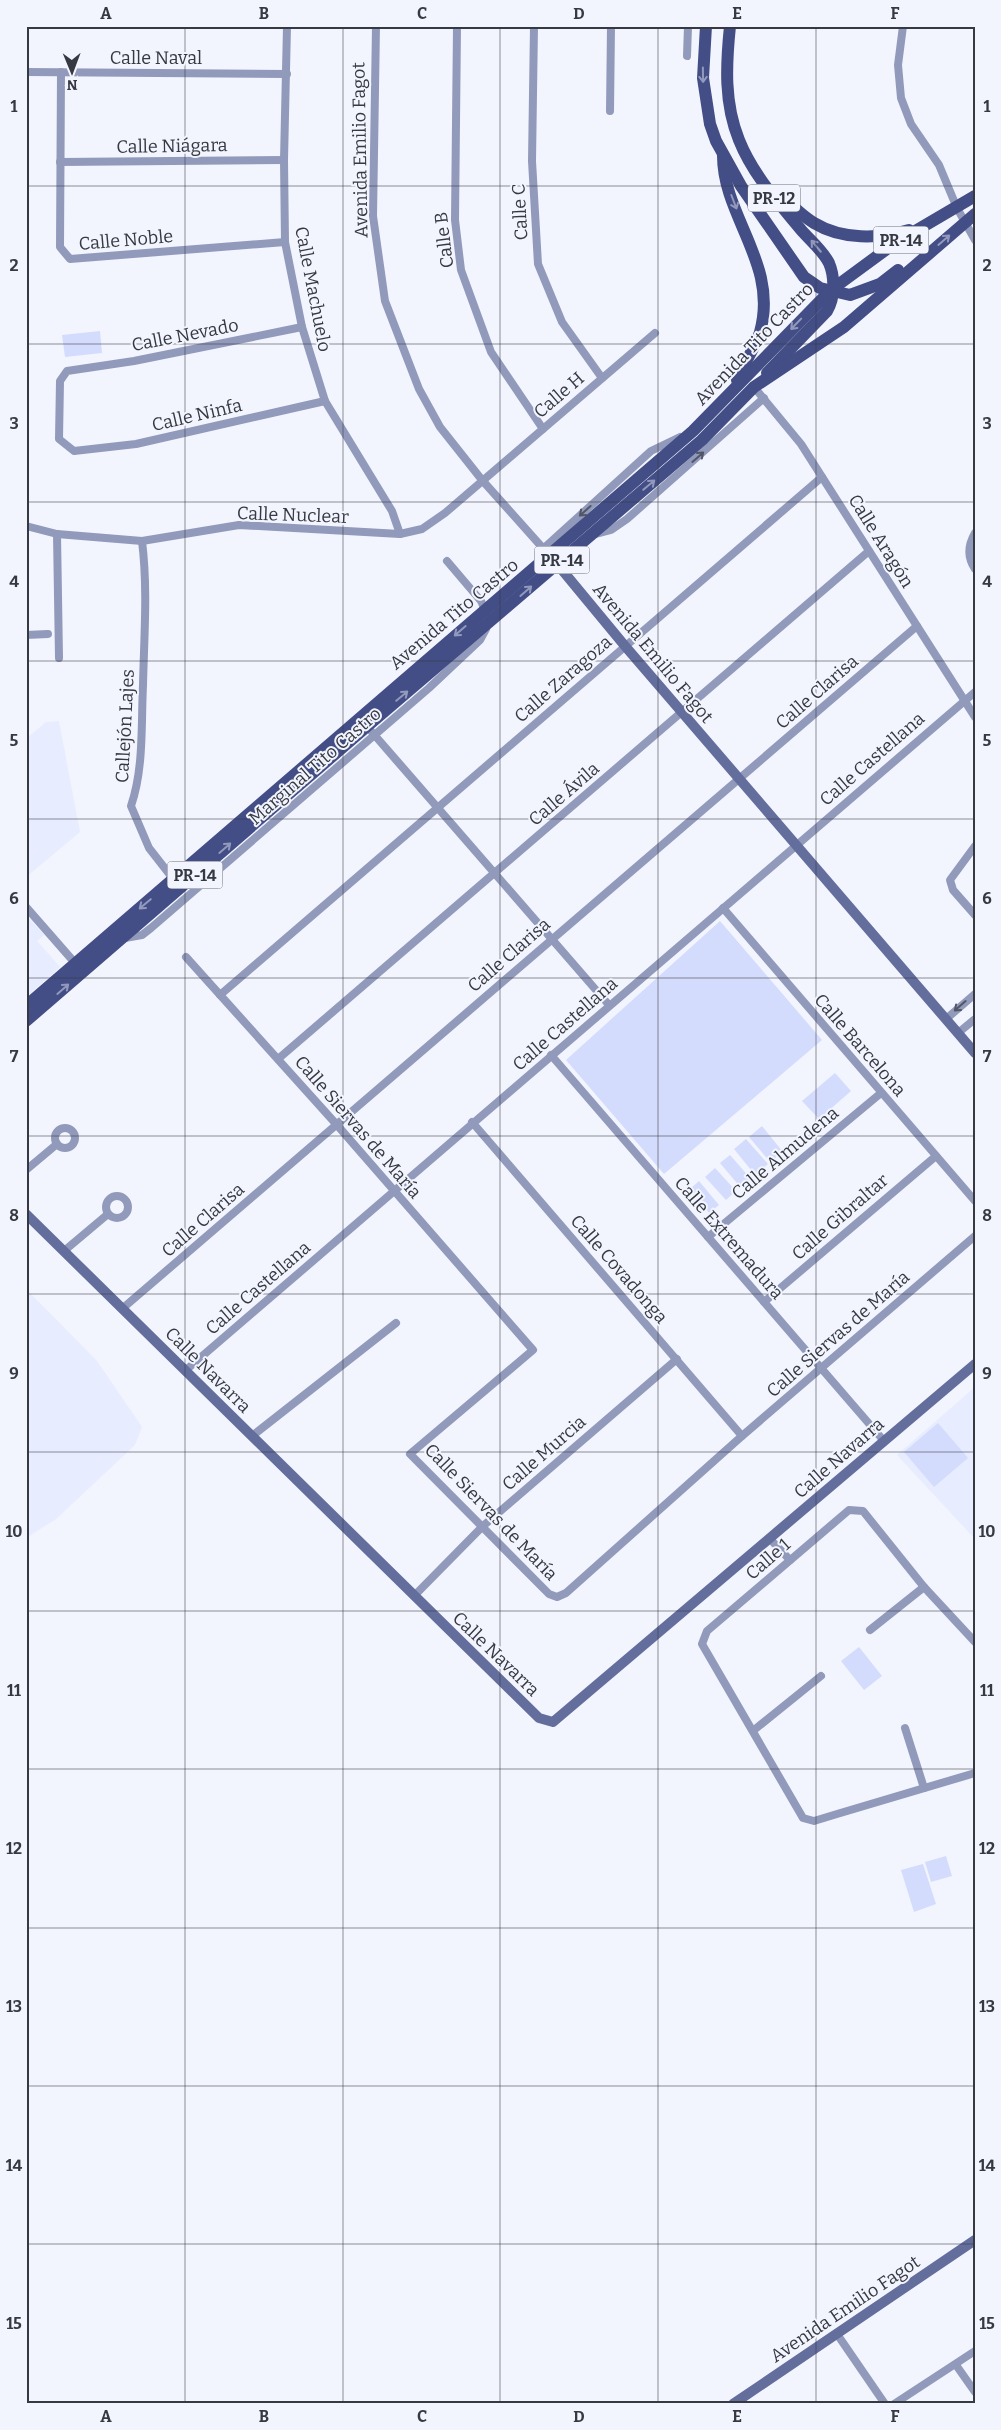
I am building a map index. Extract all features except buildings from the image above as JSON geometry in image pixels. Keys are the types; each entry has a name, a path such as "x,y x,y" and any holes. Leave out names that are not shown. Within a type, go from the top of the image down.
{"main road":[{"name":"PR-12","path":"706,26 703,54 705,98 710,124 723,156 741,186 804,277 820,288 831,290 832,272 827,259 766,188 746,155 731,113 726,76 730,26"},
{"path":"723,156 723,173 757,261 763,292 760,331 733,390"},
{"path":"766,188 816,224 843,234 883,236 924,226"},
{"name":"Avenida Tito Castro","path":"26,1021 364,728 489,615 550,556 693,431 831,290 895,243 975,196"},
{"name":"Avenida Tito Castro","path":"550,556 590,536 702,440 754,387 844,327 975,214"},
{"path":"754,387 827,311 832,301 831,290 850,295 865,291 880,284 897,270 926,255"},
{"name":"Avenida Tito Castro","path":"26,1006 75,963 180,888"}],"street":[{"name":"Calle Machuelo","path":"287,26 284,160 285,242 302,327 325,401 392,511 400,534"},
{"name":"Avenida Emilio Fagot","path":"376,26 374,216 385,300 419,389 440,427 482,480 550,556 975,1053"},
{"name":"Calle B","path":"457,26 454,220 461,270 491,352 543,429"},
{"name":"Calle C","path":"534,26 532,161 538,264 562,322 602,378"},
{"path":"610,111 611,26"},
{"path":"687,56 688,26"},
{"path":"902,26 898,65 901,98 911,124 939,165 957,208 975,240"},
{"name":"Calle Naval","path":"26,72 286,74"},
{"name":"Calle Noble","path":"61,72 60,247 70,259 285,242"},
{"name":"Calle Niágara","path":"60,162 284,160"},
{"name":"Calle Nevado","path":"74,451 59,439 60,382 67,371 134,361 302,327"},
{"name":"Calle H","path":"482,480 654,333"},
{"name":"Calle Aragón","path":"754,387 801,444 975,717"},
{"path":"590,536 611,530 627,519 764,398"},
{"name":"Calle Ninfa","path":"74,451 136,444 325,401"},
{"name":"Calle Zaragoza","path":"220,994 822,477"},
{"name":"Calle Nuclear","path":"26,526 57,534 142,541 239,525 400,534 422,529 445,513 482,480"},
{"path":"975,533 969,548 971,563 975,569"},
{"path":"57,534 59,658"},
{"name":"Callejón Lajes","path":"142,541 146,571 141,746 138,786 131,806 149,848 180,888"},
{"name":"Calle Ávila","path":"278,1060 869,551"},
{"path":"447,560 489,615"},
{"name":"Marginal Tito Castro","path":"122,939 142,935 175,906 180,888 364,728 462,658 480,640 489,615"},
{"name":"Calle Clarisa","path":"123,1308 917,626"},
{"path":"26,634 48,634"},
{"path":"964,700 975,692"},
{"name":"Calle Castellana","path":"186,1370 964,700"},
{"path":"364,728 438,807 609,1005"},
{"path":"975,846 950,880 953,890 975,915"},
{"path":"26,907 75,963"},
{"name":"Calle Barcelona","path":"723,908 975,1201"},
{"name":"Calle Siervas de María","path":"186,956 336,1124 533,1350 410,1454 549,1594 558,1598 566,1593 742,1436 975,1236"},
{"path":"946,1019 975,994"},
{"path":"958,1033 975,1019"},
{"name":"Calle Extremadura","path":"551,1055 884,1441"},
{"name":"Calle Almudena","path":"708,1237 881,1093"},
{"name":"Calle Covadonga","path":"472,1122 742,1436"},
{"path":"26,1170 57,1144"},
{"name":"Calle Gibraltar","path":"764,1302 936,1156"},
{"name":"Calle Navarra","path":"26,1214 539,1718 553,1722 975,1364"},
{"path":"64,1251 108,1214"},
{"path":"252,1436 396,1323"},
{"name":"Calle Murcia","path":"414,1596 483,1526 676,1359"},
{"name":"Calle 1","path":"754,1730 702,1644 707,1631 849,1510 862,1511 924,1587 975,1642"},
{"path":"770,1539 790,1560"},
{"path":"870,1630 924,1587"},
{"path":"821,1676 754,1730 803,1818 814,1820 975,1773"},
{"path":"905,1728 924,1788"},
{"name":"Avenida Emilio Fagot","path":"733,2404 975,2240"},
{"path":"838,2334 885,2404"},
{"path":"894,2404 975,2351"},
{"path":"956,2365 975,2392"}],"shaded area":[{"path":"100,331 102,353 65,357 62,335"},
{"path":"59,721 80,832 26,877 26,739 46,722"},
{"path":"26,915 44,935 37,941 60,967 26,997"},
{"path":"720,921 822,1040 664,1174 566,1060"},
{"path":"835,1073 851,1091 819,1119 802,1101"},
{"path":"762,1126 783,1152 770,1162 749,1137"},
{"path":"746,1139 768,1164 755,1175 734,1149"},
{"path":"730,1155 751,1179 741,1188 720,1163"},
{"path":"715,1168 736,1191 726,1200 705,1177"},
{"path":"699,1181 719,1205 709,1213 690,1189"},
{"path":"26,1289 97,1361 142,1427 135,1445 56,1519 26,1538"},
{"path":"975,1387 975,1539 897,1455"},
{"path":"938,1423 968,1458 934,1487 904,1452"},
{"path":"859,1647 882,1676 864,1690 841,1661"},
{"path":"946,1856 952,1876 931,1882 925,1862"},
{"path":"923,1864 936,1904 914,1912 901,1870"}]}
